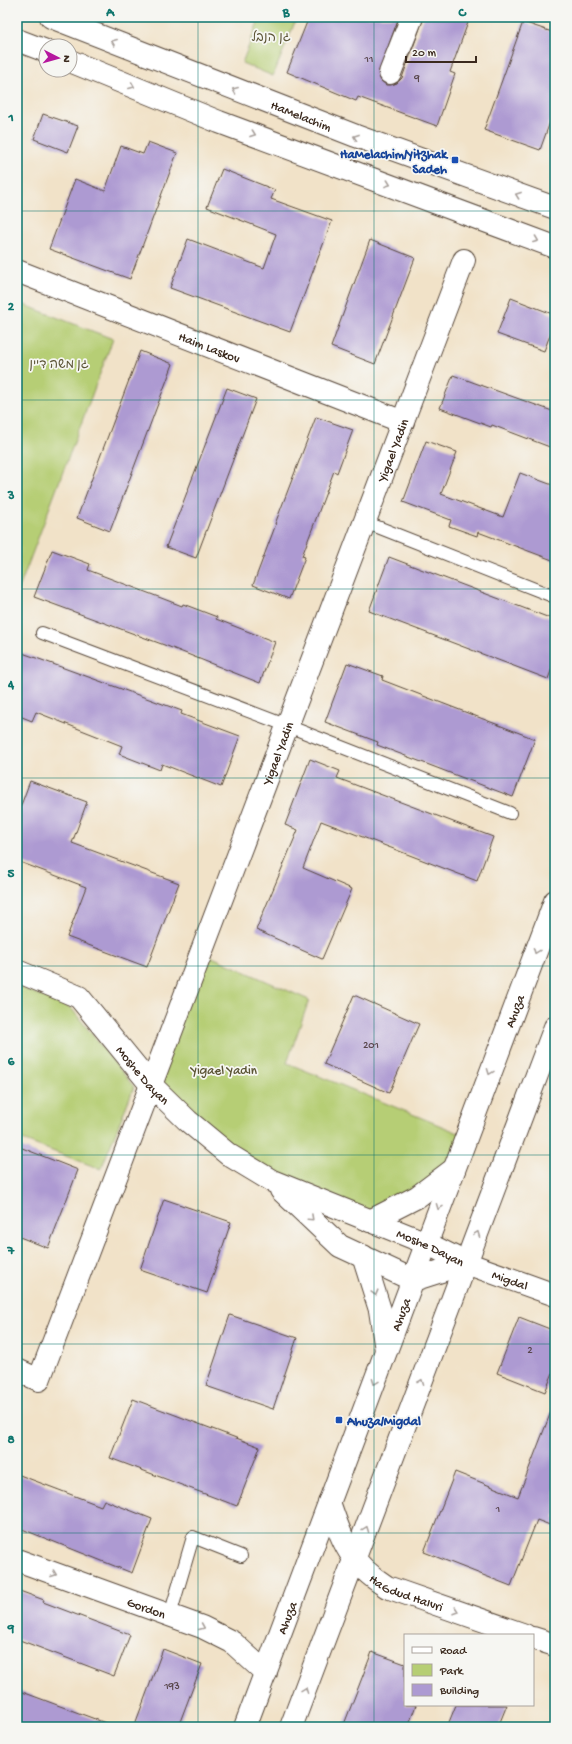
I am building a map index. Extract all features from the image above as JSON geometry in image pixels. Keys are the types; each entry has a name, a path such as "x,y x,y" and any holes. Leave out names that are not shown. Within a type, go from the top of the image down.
{"street":[{"name":"HaMelachim","path":"51,17 334,128 555,208"},
{"path":"390,73 412,17"},
{"path":"17,40 38,49"},
{"path":"78,64 219,122 555,247"},
{"name":"Yigael Yadin","path":"17,1370 39,1380 464,260"},
{"name":"Haim Laskov","path":"17,271 403,422"},
{"name":"Ahuza","path":"245,1727 555,901"},
{"name":"Moshe Dayan","path":"17,971 79,997 151,1085 188,1121 228,1155 272,1181 426,1243 466,1263"},
{"path":"291,1727 555,1027"},
{"path":"370,1221 417,1196 454,1169"},
{"name":"Moshe Dayan","path":"272,1181 340,1246 413,1280 466,1263"},
{"path":"363,1256 372,1280 380,1310 386,1352"},
{"name":"Migdal","path":"466,1263 555,1296"},
{"name":"HaGdud HaIvri","path":"329,1502 339,1531 354,1560 369,1576 387,1587 522,1634"},
{"name":"Gordon","path":"17,1560 202,1627 232,1642 266,1673"},
{"path":"534,1638 555,1645"}],"lane":[{"path":"365,522 555,597"},
{"path":"42,633 288,726 510,813"},
{"path":"170,1615 193,1537 241,1556"}],"green space":[{"name":"גן הנבל","path":"260,17 297,17 273,76 242,63"},
{"name":"גן משה דיין","path":"17,302 113,339 17,594"},
{"name":"Yigael Yadin","path":"201,952 309,1000 287,1063 466,1136 454,1169 370,1221 257,1172 151,1085"},
{"path":"17,986 71,1008 134,1087 101,1169 17,1138"}],"building":[{"path":"309,17 399,17 378,74 381,81 386,85 391,85 397,83 402,78 424,17 470,17 450,72 455,74 437,126 358,97 356,101 287,72"},
{"path":"523,22 555,33 555,108 540,150 484,130"},
{"path":"43,114 78,126 68,152 34,139"},
{"path":"148,142 177,153 130,279 49,249 75,179 105,191 121,146 143,154"},
{"path":"222,169 275,190 271,199 332,221 290,332 170,288 188,239 264,268 276,234 207,207"},
{"path":"370,240 415,258 375,364 331,347"},
{"path":"511,298 555,315 555,322 544,351 497,334"},
{"path":"140,351 173,364 110,531 77,518"},
{"path":"453,375 555,412 555,449 492,425 491,427 440,408"},
{"path":"227,388 256,399 196,558 166,547"},
{"path":"316,417 353,430 337,473 334,471 302,556 305,557 289,599 253,585"},
{"path":"426,441 457,452 441,494 503,517 520,473 555,486 555,561 478,532 477,536 449,526 451,520 403,502"},
{"path":"52,550 90,564 88,570 182,606 183,604 217,617 216,619 275,642 260,683 167,646 34,597"},
{"path":"389,557 555,620 555,660 548,679 369,611"},
{"path":"17,651 182,711 181,714 240,736 221,787 162,764 160,770 119,754 122,746 36,712 32,721 17,715"},
{"path":"347,663 383,676 382,680 535,739 513,797 377,745 378,742 325,722"},
{"path":"310,759 340,771 337,778 493,837 477,881 321,821 303,868 352,889 322,959 256,930 298,830 285,825"},
{"path":"30,781 87,802 72,843 179,883 147,967 67,937 86,887 17,861 17,816"},
{"path":"354,995 419,1024 389,1093 324,1064"},
{"path":"17,1146 78,1170 48,1248 17,1236"},
{"path":"164,1199 231,1222 207,1293 140,1270"},
{"path":"230,1315 297,1338 273,1409 206,1386"},
{"path":"519,1317 555,1331 555,1368 545,1392 497,1373"},
{"path":"133,1399 260,1447 237,1506 110,1458"},
{"path":"554,1404 555,1527 537,1520 511,1586 424,1552 455,1472 518,1497"},
{"path":"17,1474 101,1506 104,1500 152,1519 132,1573 17,1527"},
{"path":"17,1590 44,1600 43,1602 130,1635 114,1676 17,1639"},
{"path":"163,1649 202,1664 178,1727 134,1727"},
{"path":"372,1652 404,1664 404,1706 416,1706 408,1727 343,1727"},
{"path":"17,1690 111,1725 110,1727 31,1727 17,1722"},
{"path":"456,1706 507,1706 498,1727 447,1727"}],"place":[{"name":"HaMelachim/Yitzhak Sadeh","path":"455,160"},
{"name":"Ahuza/Migdal","path":"339,1420"}]}
